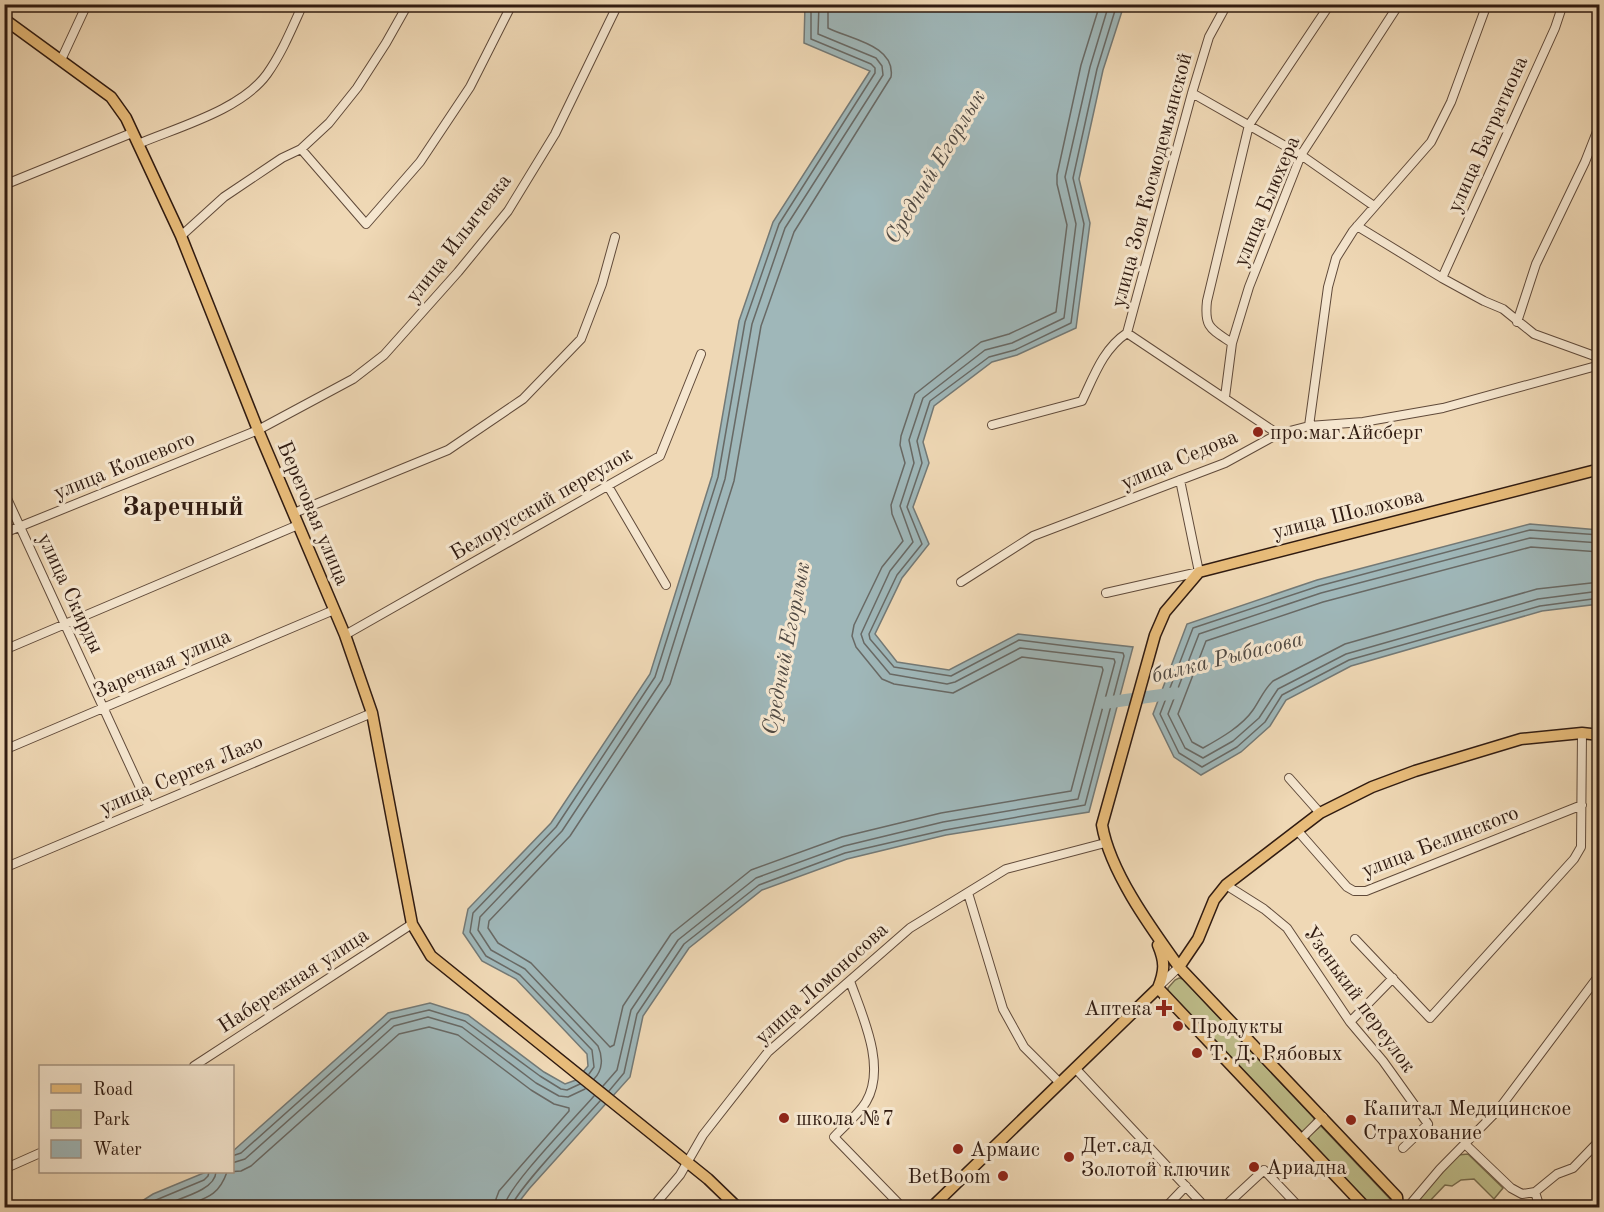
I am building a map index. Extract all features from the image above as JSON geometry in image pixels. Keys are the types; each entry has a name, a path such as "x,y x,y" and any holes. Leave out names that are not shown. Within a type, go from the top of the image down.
{"main road":[{"name":"Береговая улица","path":"4,19 111,97 126,118 181,236 258,430 345,635 372,713 412,924 431,956 687,1163 738,1208"},
{"name":"улица Шолохова","path":"1199,572 1599,469"},
{"path":"931,1208 1158,988 1164,972 1162,956 1151,928 1105,843 1101,825 1155,635 1165,612 1199,572"},
{"path":"1179,967 1198,939 1214,900 1226,885 1320,813 1371,787 1521,739 1582,733 1599,735"},
{"path":"1151,928 1179,967 1397,1197 1400,1207"},
{"path":"1158,988 1366,1208"}],"street":[{"path":"62,60 87,4"},
{"path":"138,144 214,113 246,95 266,76 286,42 303,4"},
{"path":"181,236 224,197 301,149 329,123 357,88 408,4"},
{"path":"301,149 366,224 420,162 470,87 512,4"},
{"name":"улица Ильичевка","path":"258,430 354,379 384,355 458,272 508,211 555,134 618,4"},
{"name":"улица Зои Космодемьянской","path":"1227,4 1209,37 1127,333 1278,434"},
{"path":"1232,343 1209,328 1205,317 1249,125 1330,4"},
{"name":"улица Блюхера","path":"1225,397 1232,343 1249,287 1301,155 1400,4"},
{"path":"1309,426 1328,287 1336,258 1357,226 1431,142 1451,102 1487,4"},
{"name":"улица Багратиона","path":"1442,278 1555,28 1563,4"},
{"path":"1192,93 1301,155 1374,206"},
{"path":"1517,322 1536,264 1585,162 1599,124"},
{"path":"4,185 132,133"},
{"path":"1357,226 1442,278 1503,309 1534,334 1599,358"},
{"path":"294,513 448,450 523,399 581,339 602,284 615,237"},
{"path":"992,425 1082,401 1098,367 1114,342 1127,333"},
{"name":"Белорусский переулок","path":"345,635 660,456 701,354"},
{"name":"улица Седова","path":"961,582 1033,536 1225,463 1278,434 1309,426 1363,422 1443,408 1599,365"},
{"name":"улица Кошевого","path":"4,533 258,430"},
{"path":"1180,480 1199,572"},
{"path":"608,486 666,585"},
{"name":"улица Скирды","path":"4,492 149,807"},
{"path":"4,650 298,525"},
{"name":"улица Шолохова","path":"1106,593 1199,572"},
{"name":"Заречная улица","path":"4,750 334,610"},
{"name":"улица Сергея Лазо","path":"4,868 372,713"},
{"path":"1355,939 1430,1018 1574,859 1581,847 1582,733"},
{"path":"1289,777 1320,813"},
{"name":"улица Белинского","path":"1297,831 1347,887 1354,891 1366,891 1582,805"},
{"name":"улица Ломоносова","path":"652,1208 680,1175 703,1135 768,1052 910,928 1006,869 1105,843"},
{"name":"Узенький переулок","path":"1226,885 1264,909 1287,928 1350,1022 1383,1061 1428,1124 1403,1148"},
{"path":"968,893 1003,1008 1024,1047 1060,1083"},
{"name":"Набережная улица","path":"196,1065 412,924"},
{"path":"1158,988 1179,967"},
{"path":"1400,1207 1499,1109 1599,974"},
{"path":"1350,1022 1393,978"},
{"path":"850,981 874,1056 873,1086 866,1103 834,1137 903,1208"},
{"path":"1076,1068 1206,1208"},
{"path":"1300,1140 1323,1118"},
{"path":"1465,1144 1511,1188 1522,1194 1535,1192 1557,1174 1573,1168 1599,1140"},
{"path":"4,1169 39,1153"},
{"path":"1223,1208 1264,1170 1300,1208"},
{"path":"1165,1208 1186,1186"},
{"path":"1535,1192 1540,1208"}],"green space":[{"path":"1179,978 1183,979 1314,1118 1313,1123 1302,1132 1298,1131 1168,992 1168,988"},
{"path":"1321,1126 1391,1200 1390,1207 1370,1207 1309,1143 1309,1136"},
{"path":"1468,1154 1503,1188 1494,1199 1474,1179 1461,1180 1452,1186 1445,1185 1425,1206 1417,1200 1458,1155"}],"water":[{"name":"Средний Егорлык","path":"805,5 1124,5 1103,70 1079,179 1090,223 1076,328 1017,355 992,362 934,406 923,442 929,463 913,507 929,544 902,578 875,634 897,662 949,670 1018,634 1133,647 1089,812 946,835 847,859 762,890 689,948 643,1016 630,1077 515,1207 131,1208 153,1194 204,1173 234,1173 234,1150 388,1013 430,1003 468,1015 544,1072 565,1084 576,1080 588,1066 587,1054 516,979 482,961 463,933 468,909 551,823 650,674 712,476 739,321 773,222 870,71 804,43"},
{"path":"1530,524 1599,530 1599,604 1542,611 1351,666 1286,700 1270,726 1241,752 1201,775 1174,757 1153,714 1187,624 1317,580"}],"waterway":[{"name":"балка Рыбасова","path":"1104,703 1176,693"}],"place":[{"name":"про.маг.Айсберг","path":"1258,432"},
{"name":"Аптека","path":"1164,1008"},
{"name":"Продукты","path":"1178,1026"},
{"name":"Т. Д. Рябовых","path":"1197,1053"},
{"name":"школа №7","path":"784,1118"},
{"name":"Капитал Медицинское Страхование","path":"1351,1120"},
{"name":"Армаис","path":"958,1149"},
{"name":"Дет.сад Золотой ключик","path":"1069,1157"},
{"name":"Ариадна","path":"1254,1167"},
{"name":"BetBoom","path":"1003,1176"}],"district":[{"name":"Заречный","path":"183,506"}]}
